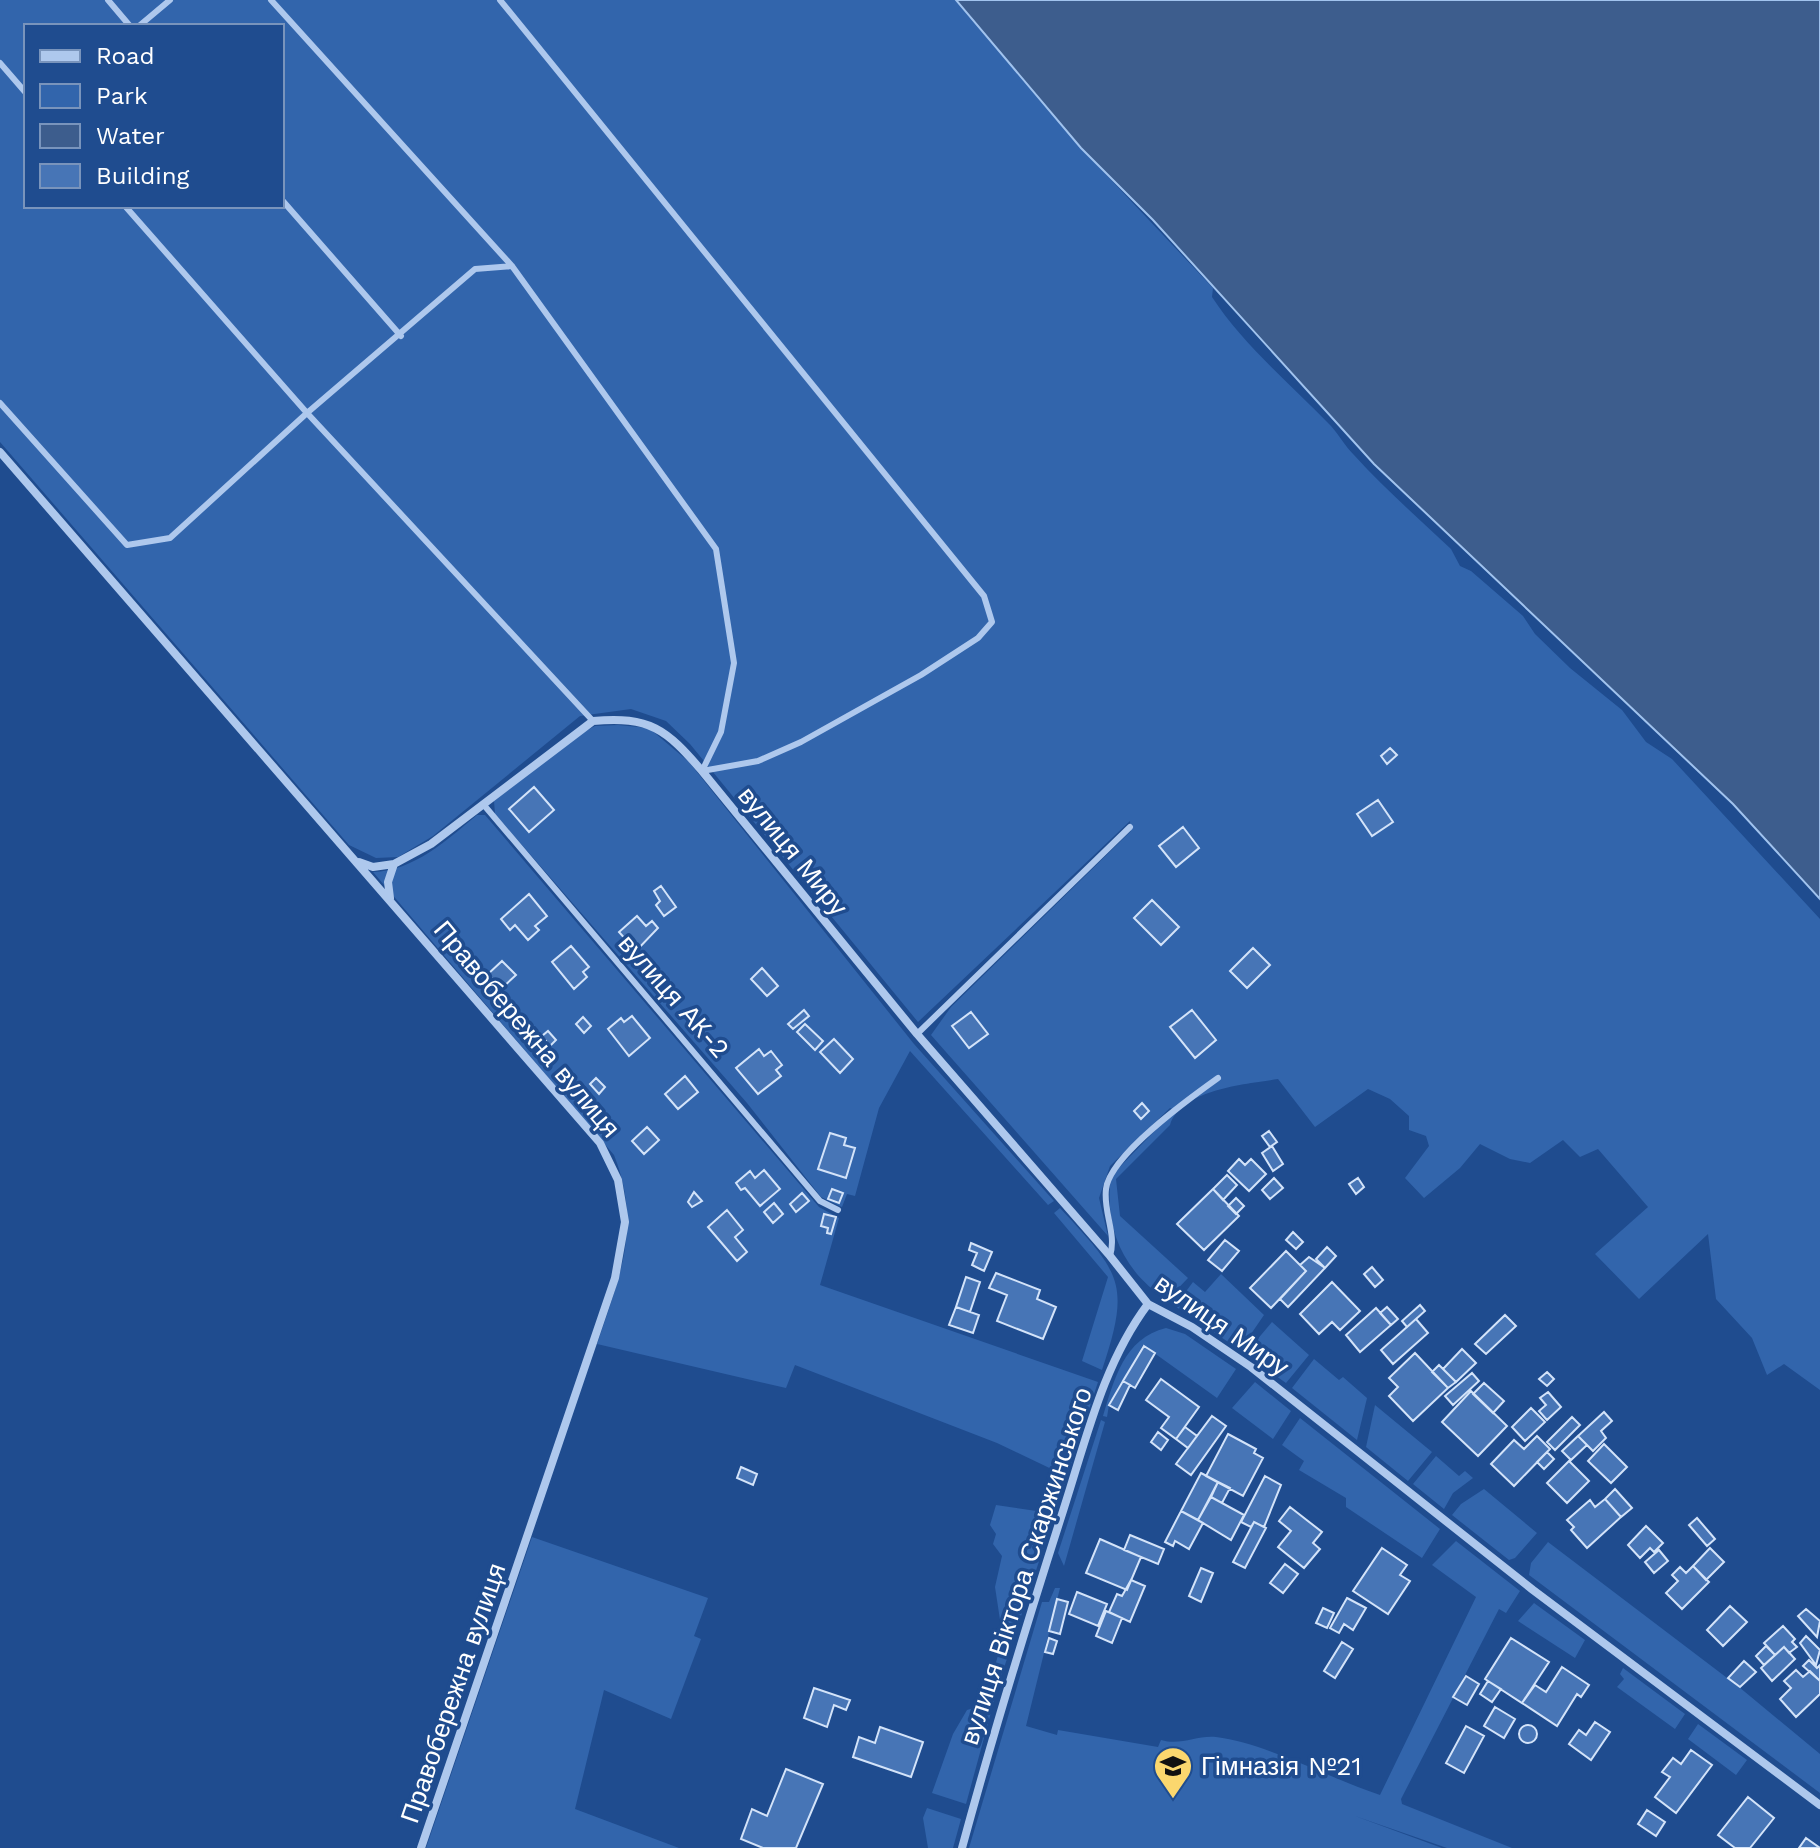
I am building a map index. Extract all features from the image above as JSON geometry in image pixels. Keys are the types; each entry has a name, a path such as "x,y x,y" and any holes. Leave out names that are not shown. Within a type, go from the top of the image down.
{"street":[{"name":"Правобережна вулиця","path":"0,452 600,1143 618,1180 625,1222 615,1278 421,1848"},
{"name":"вулиця Миру","path":"593,721 621,718 645,721 665,732 702,771 917,1034 1148,1304 1192,1327 1251,1367 1533,1590 1820,1805"},
{"path":"359,862 373,867 394,864 431,844 593,721"},
{"path":"390,898 388,882 394,864"},
{"name":"вулиця Віктора Скаржинського","path":"962,1848 1008,1677 1100,1397 1119,1349 1148,1304"}],"lane":[{"path":"108,0 128,24"},
{"path":"141,24 170,0"},
{"path":"271,0 512,266 716,549 734,663 721,732 702,771"},
{"path":"500,0 984,596 992,622 978,638 921,675 801,742 758,761 702,771"},
{"path":"0,63 24,91"},
{"path":"284,202 401,336"},
{"path":"127,208 307,413 593,721"},
{"path":"0,403 127,545 170,538 307,413 401,336 475,269 512,266"},
{"name":"вулиця АК-2","path":"483,804 820,1201 838,1210"},
{"path":"917,1034 1130,827"},
{"path":"1110,1256 1114,1245 1105,1200 1112,1172 1172,1110 1218,1078"}],"green space":[{"path":"0,0 956,0 1081,148 1213,288 1212,297 1253,348 1331,426 1377,479 1451,549 1460,566 1471,571 1523,616 1535,634 1570,668 1622,710 1646,742 1672,759 1820,919 1820,1390 1784,1364 1767,1375 1752,1338 1716,1299 1708,1234 1639,1299 1595,1254 1648,1207 1598,1149 1580,1157 1563,1140 1530,1163 1510,1159 1480,1144 1460,1168 1424,1198 1405,1178 1429,1146 1426,1136 1409,1130 1409,1116 1390,1099 1368,1089 1315,1127 1278,1079 1216,1090 1187,1103 1176,1113 1170,1125 1116,1179 1120,1216 1188,1278 1167,1300 1152,1289 1128,1262 1114,1231 1111,1176 1175,1110 1170,1108 1110,1166 1099,1198 1108,1236 931,1035 951,1007 1131,831 1130,821 918,1022 690,744 666,721 631,709 580,716 433,836 398,857 376,858 349,845 0,442"},
{"path":"595,726 649,728 689,762 914,1044 1054,1201 1048,1205 910,1051 879,1108 855,1196 847,1194 842,1207 821,1197 747,1103 495,814 494,801 580,734"},
{"path":"477,815 485,815 819,1207 839,1218 820,1285 1098,1382 999,1683 966,1804 932,1793 953,1734 967,1710 983,1705 1000,1649 1002,1633 995,1587 1002,1556 993,1544 996,1534 990,1525 996,1505 1050,1513 1062,1474 997,1443 795,1365 786,1388 597,1344 625,1251 626,1205 614,1155 373,872 416,860 442,844"},
{"path":"1060,1208 1096,1249 1115,1281 1118,1298 1116,1317 1102,1370 1082,1361 1108,1277 1054,1213"},
{"path":"1221,1274 1264,1315 1240,1350 1175,1306 1193,1282 1205,1292"},
{"path":"1272,1322 1309,1355 1286,1383 1245,1354"},
{"path":"1166,1328 1185,1334 1236,1369 1217,1398 1143,1345 1109,1405 1107,1417 1103,1416 1123,1362 1140,1341"},
{"path":"1314,1359 1339,1380 1343,1377 1367,1398 1357,1440 1292,1388"},
{"path":"1255,1382 1291,1411 1273,1439 1232,1408"},
{"path":"1375,1405 1432,1452 1408,1481 1366,1447"},
{"path":"1300,1418 1440,1529 1422,1558 1346,1507 1346,1498 1299,1470 1304,1461 1282,1445"},
{"path":"1101,1420 1105,1422 1064,1566 1058,1553"},
{"path":"1436,1456 1459,1476 1465,1471 1473,1478 1453,1493 1444,1509 1413,1484"},
{"path":"1484,1489 1537,1533 1515,1558 1509,1560 1452,1515 1461,1504"},
{"path":"532,1537 708,1598 694,1636 701,1639 671,1719 604,1690 575,1809 679,1848 426,1848"},
{"path":"1456,1541 1520,1591 1506,1613 1499,1609 1401,1799 1402,1804 1512,1848 1447,1848 1355,1816 1442,1848 969,1848 1042,1602 1049,1602 1055,1588 1060,1588 1026,1726 1057,1735 1058,1730 1158,1747 1161,1740 1175,1742 1216,1737 1256,1746 1380,1795 1476,1597 1432,1565"},
{"path":"1548,1542 1739,1687 1820,1754 1820,1793 1529,1575 1531,1563"},
{"path":"1534,1603 1585,1640 1575,1658 1518,1621"},
{"path":"1623,1668 1685,1714 1675,1729 1617,1687 1624,1679 1620,1674"},
{"path":"1698,1724 1747,1760 1736,1775 1688,1739"},
{"path":"927,1808 961,1819 953,1848 928,1848 923,1818"}],"water":[{"path":"956,0 1820,0 1820,899 1733,804 1374,464 1153,220 1081,148"}],"building":[{"path":"1390,748 1397,755 1387,764 1381,756"},
{"path":"534,787 554,810 529,832 509,809"},
{"path":"1378,800 1393,822 1372,836 1357,814"},
{"path":"1183,827 1199,848 1176,867 1159,846"},
{"path":"661,886 676,907 664,916 656,905 660,901 654,891"},
{"path":"529,894 547,916 535,926 539,930 528,940 515,925 510,930 501,919"},
{"path":"1152,900 1179,927 1161,945 1134,918"},
{"path":"637,916 646,926 652,921 658,928 636,951 619,932"},
{"path":"571,946 589,967 583,972 587,977 574,989 552,962"},
{"path":"1253,948 1270,965 1247,988 1230,971"},
{"path":"502,961 516,975 501,989 488,974"},
{"path":"762,968 778,986 767,996 751,979"},
{"path":"804,1010 809,1016 793,1029 788,1024"},
{"path":"1192,1010 1216,1040 1195,1058 1170,1027"},
{"path":"971,1012 988,1034 969,1048 952,1026"},
{"path":"632,1016 650,1038 629,1056 608,1029 621,1018 624,1022"},
{"path":"583,1017 591,1026 584,1033 576,1024"},
{"path":"805,1024 823,1041 815,1050 797,1032"},
{"path":"548,1031 556,1040 550,1046 542,1036"},
{"path":"834,1039 853,1059 840,1073 820,1052"},
{"path":"759,1049 764,1056 771,1051 782,1065 776,1070 781,1076 758,1094 736,1068"},
{"path":"685,1076 698,1092 678,1109 665,1094"},
{"path":"596,1078 605,1087 599,1094 590,1084"},
{"path":"1142,1103 1149,1111 1141,1119 1134,1111"},
{"path":"647,1127 659,1140 644,1154 632,1141"},
{"path":"1269,1131 1277,1142 1270,1147 1262,1136"},
{"path":"830,1133 846,1138 844,1145 855,1148 846,1178 818,1169"},
{"path":"1272,1146 1283,1164 1273,1171 1262,1153"},
{"path":"1239,1159 1245,1165 1251,1159 1266,1174 1249,1191 1228,1171"},
{"path":"764,1170 780,1189 760,1206 745,1188 741,1190 736,1183 750,1171 755,1178"},
{"path":"1227,1175 1237,1185 1223,1200 1213,1189"},
{"path":"1274,1178 1283,1188 1270,1199 1262,1190"},
{"path":"1358,1178 1364,1187 1356,1194 1349,1184"},
{"path":"832,1189 843,1193 839,1203 828,1199"},
{"path":"1213,1189 1239,1216 1204,1250 1177,1224"},
{"path":"694,1192 702,1201 692,1207 688,1202"},
{"path":"802,1193 809,1201 796,1212 790,1204"},
{"path":"1236,1198 1244,1206 1236,1214 1228,1206"},
{"path":"774,1203 783,1214 773,1223 764,1212"},
{"path":"727,1210 743,1230 735,1237 747,1252 737,1261 708,1227"},
{"path":"824,1214 836,1217 831,1234 827,1233 828,1228 821,1226"},
{"path":"1293,1232 1303,1242 1296,1249 1286,1240"},
{"path":"1225,1240 1239,1251 1222,1271 1208,1260"},
{"path":"971,1243 992,1252 984,1271 972,1265 977,1253 969,1250"},
{"path":"1327,1247 1336,1256 1325,1268 1316,1259"},
{"path":"1286,1251 1306,1271 1271,1308 1250,1288"},
{"path":"1309,1257 1325,1268 1288,1307 1280,1299 1306,1271 1300,1265"},
{"path":"1372,1267 1383,1280 1375,1287 1364,1274"},
{"path":"996,1273 1040,1290 1037,1299 1056,1307 1043,1339 997,1321 1007,1295 989,1288"},
{"path":"966,1277 980,1282 970,1312 956,1307"},
{"path":"1332,1282 1360,1311 1340,1330 1332,1322 1319,1334 1300,1314"},
{"path":"1420,1305 1425,1311 1407,1327 1402,1321"},
{"path":"956,1307 979,1315 973,1333 949,1325"},
{"path":"1387,1307 1398,1319 1391,1325 1380,1313"},
{"path":"1376,1308 1391,1325 1360,1352 1346,1335"},
{"path":"1505,1315 1516,1326 1486,1354 1475,1344"},
{"path":"1416,1319 1428,1333 1393,1364 1381,1350"},
{"path":"1144,1346 1155,1353 1135,1388 1123,1381"},
{"path":"1462,1349 1476,1363 1456,1382 1443,1369"},
{"path":"1415,1353 1448,1388 1413,1421 1389,1396 1398,1387 1389,1378"},
{"path":"1439,1365 1456,1382 1448,1388 1432,1372"},
{"path":"1547,1372 1554,1379 1547,1386 1539,1379"},
{"path":"1472,1373 1479,1381 1453,1405 1445,1396"},
{"path":"1161,1379 1199,1407 1176,1439 1161,1428 1169,1417 1146,1400"},
{"path":"1123,1381 1130,1385 1118,1410 1109,1405"},
{"path":"1484,1383 1504,1401 1493,1413 1473,1394"},
{"path":"1471,1391 1507,1426 1478,1456 1442,1422"},
{"path":"1548,1392 1561,1407 1547,1420 1539,1411 1546,1405 1540,1398"},
{"path":"1531,1408 1545,1422 1525,1441 1512,1427"},
{"path":"1604,1412 1612,1421 1601,1431 1606,1438 1593,1451 1578,1436"},
{"path":"1212,1416 1226,1426 1191,1475 1176,1464"},
{"path":"1572,1417 1580,1425 1555,1450 1547,1442"},
{"path":"1185,1427 1197,1436 1188,1448 1176,1439"},
{"path":"1158,1432 1168,1440 1161,1450 1151,1442"},
{"path":"1228,1434 1256,1449 1254,1453 1263,1458 1243,1496 1206,1476"},
{"path":"1537,1436 1550,1449 1514,1486 1491,1464 1514,1440 1524,1449"},
{"path":"1578,1436 1587,1445 1571,1460 1562,1451"},
{"path":"1604,1444 1627,1467 1611,1483 1588,1461"},
{"path":"1547,1452 1554,1459 1544,1469 1537,1462"},
{"path":"1569,1461 1589,1481 1567,1503 1547,1483"},
{"path":"741,1467 757,1474 753,1485 737,1478"},
{"path":"1201,1473 1218,1482 1198,1520 1181,1511"},
{"path":"1265,1476 1281,1485 1264,1527 1254,1522 1251,1527 1241,1522"},
{"path":"1218,1482 1230,1488 1222,1503 1211,1497"},
{"path":"1615,1489 1632,1508 1621,1517 1605,1499"},
{"path":"1211,1497 1244,1515 1231,1540 1198,1520"},
{"path":"1605,1499 1621,1517 1587,1548 1571,1530 1574,1527 1567,1520 1590,1500 1595,1507"},
{"path":"1290,1507 1322,1532 1313,1543 1320,1549 1304,1568 1278,1547 1291,1531 1279,1521"},
{"path":"1181,1511 1203,1523 1189,1549 1175,1541 1173,1546 1165,1542"},
{"path":"1697,1518 1715,1539 1707,1546 1689,1525"},
{"path":"1254,1522 1266,1528 1245,1568 1233,1562"},
{"path":"1646,1526 1663,1543 1654,1552 1650,1548 1640,1558 1628,1545"},
{"path":"1130,1535 1164,1549 1158,1564 1124,1550"},
{"path":"1100,1539 1141,1557 1127,1590 1086,1573"},
{"path":"1382,1548 1407,1565 1400,1575 1410,1581 1388,1614 1353,1591"},
{"path":"1710,1548 1724,1562 1706,1580 1693,1566"},
{"path":"1659,1550 1668,1561 1654,1573 1645,1562"},
{"path":"1285,1564 1298,1574 1283,1593 1270,1583"},
{"path":"1693,1566 1709,1582 1682,1609 1666,1593 1678,1581 1672,1575 1680,1567 1686,1573"},
{"path":"1201,1568 1213,1573 1201,1602 1189,1596"},
{"path":"1131,1580 1145,1586 1130,1622 1109,1612 1117,1594 1122,1596"},
{"path":"1077,1592 1107,1604 1098,1626 1069,1614"},
{"path":"1347,1598 1366,1608 1353,1630 1344,1624 1339,1633 1330,1628"},
{"path":"1057,1599 1068,1602 1060,1634 1049,1631"},
{"path":"1730,1606 1747,1622 1723,1646 1707,1630"},
{"path":"1323,1608 1334,1613 1327,1628 1316,1623"},
{"path":"1806,1609 1820,1621 1817,1637 1798,1616"},
{"path":"1106,1611 1122,1618 1112,1643 1096,1636"},
{"path":"1783,1626 1795,1639 1792,1642 1797,1647 1789,1653 1784,1647 1775,1655 1764,1643"},
{"path":"1806,1636 1820,1650 1816,1665 1800,1643"},
{"path":"1049,1638 1057,1641 1053,1654 1045,1652"},
{"path":"1511,1638 1549,1662 1522,1703 1485,1679"},
{"path":"1342,1642 1353,1649 1335,1678 1324,1671"},
{"path":"1766,1646 1775,1655 1764,1665 1756,1656"},
{"path":"1784,1647 1795,1659 1772,1681 1761,1668"},
{"path":"1809,1660 1817,1668 1820,1665 1820,1681 1803,1666"},
{"path":"1744,1661 1756,1672 1740,1687 1728,1678"},
{"path":"1562,1667 1589,1685 1581,1697 1577,1694 1557,1726 1522,1703 1535,1685 1546,1692"},
{"path":"1796,1670 1803,1677 1810,1671 1820,1681 1820,1694 1796,1717 1780,1699 1791,1688 1784,1681"},
{"path":"1466,1676 1479,1684 1467,1705 1453,1697"},
{"path":"1488,1681 1501,1689 1492,1702 1480,1694"},
{"path":"814,1688 850,1700 846,1710 834,1705 827,1727 804,1718"},
{"path":"1495,1707 1515,1719 1504,1738 1484,1726"},
{"path":"1595,1722 1610,1732 1591,1760 1569,1744 1579,1730 1586,1735"},
{"path":"1528,1725 1537,1734 1528,1743 1519,1734"},
{"path":"1466,1726 1484,1736 1464,1773 1446,1763"},
{"path":"880,1727 923,1742 911,1777 853,1757 859,1737 875,1743"},
{"path":"1691,1750 1712,1765 1676,1813 1655,1797 1670,1777 1662,1772 1673,1758 1681,1764"},
{"path":"786,1769 823,1784 796,1848 763,1848 741,1839 752,1809 767,1816"},
{"path":"1748,1797 1774,1818 1750,1848 1735,1848 1718,1835"},
{"path":"1647,1810 1665,1822 1656,1836 1638,1824"},
{"path":"1806,1838 1820,1848 1799,1848"}],"place":[{"name":"Гімназія №21","path":"1173,1800"}]}
